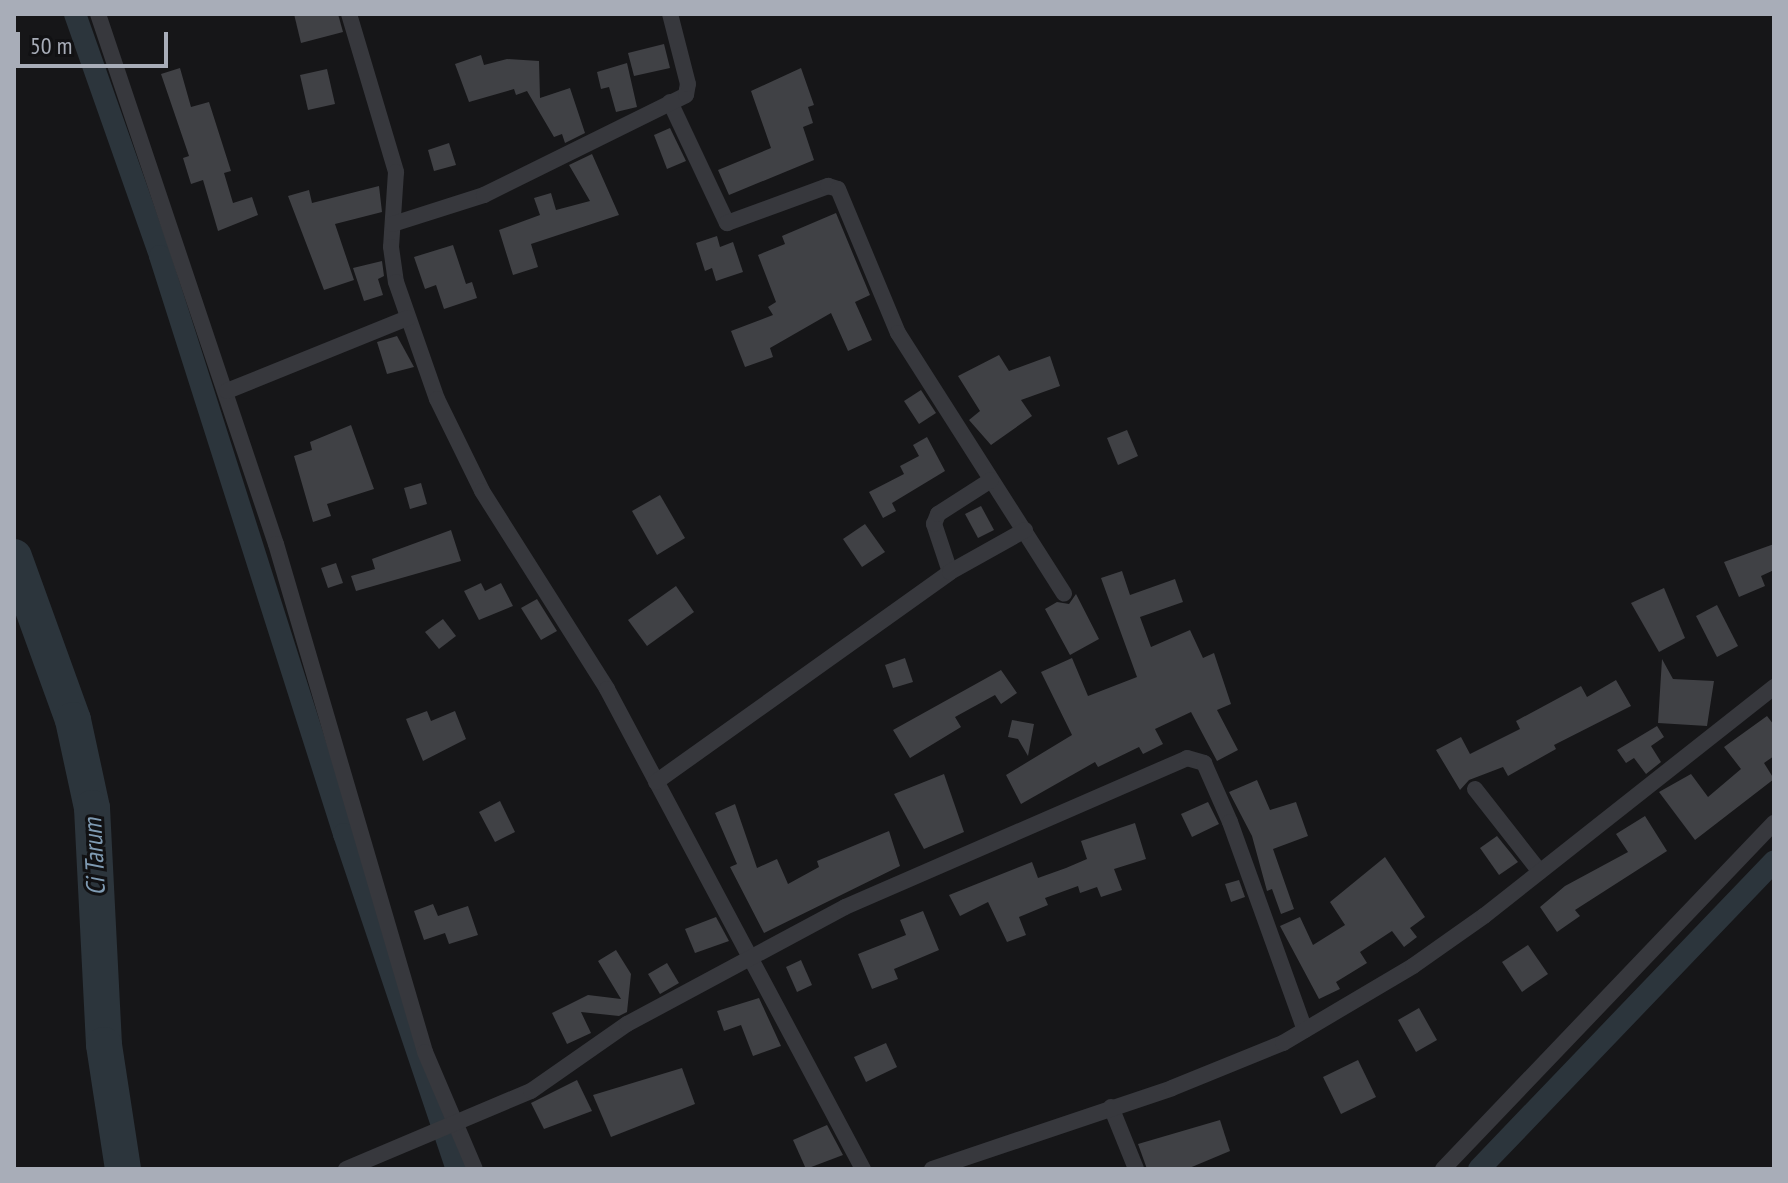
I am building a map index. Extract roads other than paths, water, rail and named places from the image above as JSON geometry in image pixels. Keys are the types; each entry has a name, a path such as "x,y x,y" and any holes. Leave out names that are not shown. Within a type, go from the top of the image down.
{"street":[{"path":"98,14 227,391 425,1052 458,1122 475,1169"},
{"path":"349,14 396,172 392,261 408,318 457,445 586,653 863,1169"},
{"path":"393,224 484,195 689,91 670,14"},
{"path":"670,102 727,223 828,186 838,189 898,333 1064,594"},
{"path":"227,391 408,318"},
{"path":"950,572 934,524 938,514 991,480"},
{"path":"656,782 950,572 1025,530"},
{"path":"932,1169 1229,1067 1305,1030 1413,966 1540,872 1774,687"},
{"path":"346,1169 531,1091 627,1024 750,954 980,846 1194,757 1204,763 1230,822 1305,1030"},
{"path":"1475,789 1540,872"},
{"path":"1443,1169 1774,823"},
{"path":"1111,1107 1136,1169"}],"waterway":[{"path":"75,14 160,256 344,834 457,1169"},
{"name":"Ci Tarum","path":"14,557 73,720 92,808 104,1045 123,1169"},
{"path":"1479,1169 1774,861"}]}
